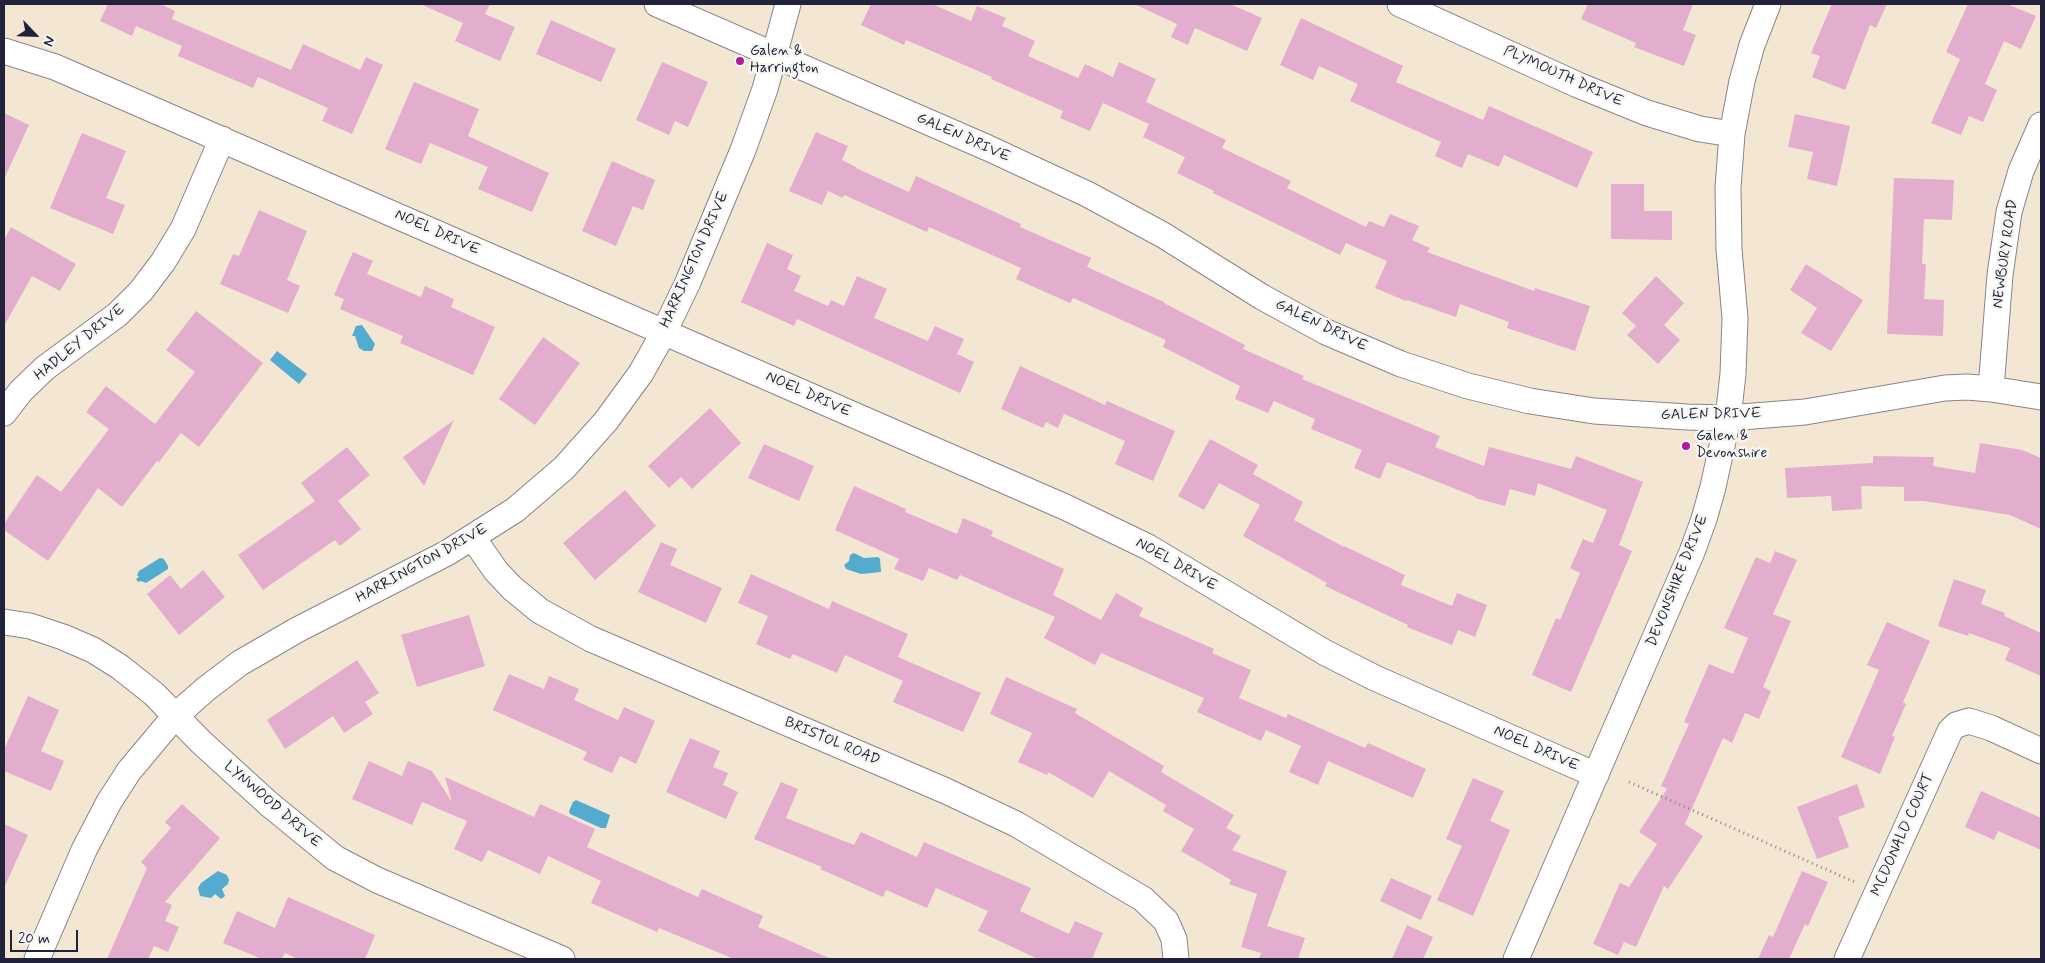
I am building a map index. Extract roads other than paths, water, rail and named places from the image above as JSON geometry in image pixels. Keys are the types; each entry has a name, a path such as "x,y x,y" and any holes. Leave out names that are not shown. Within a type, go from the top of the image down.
{"street":[{"name":"GALEN DRIVE","path":"657,4 980,144 1087,194 1162,235 1262,297 1326,332 1401,364 1468,386 1594,411 1662,417 1728,418 1805,412 1945,388 1991,389 2041,397"},
{"name":"HARRINGTON DRIVE","path":"36,959 84,850 109,802 129,771 175,716 240,663 297,630 473,538 515,510 564,468 606,421 641,373 664,332 688,282 743,150 765,89 788,4"},
{"name":"PLYMOUTH DRIVE","path":"1400,4 1578,85 1647,113 1700,129 1732,134"},
{"name":"DEVONSHIRE DRIVE","path":"1516,959 1704,520 1728,418 1733,374 1734,327 1729,249 1728,188 1732,134 1742,81 1752,45 1768,4"},
{"name":"NOEL DRIVE","path":"4,50 55,67 1065,507 1148,547 1324,652 1375,678 1596,775"},
{"name":"NEWBURY ROAD","path":"1991,389 2000,276 2009,212 2021,170 2041,125"},
{"name":"HADLEY DRIVE","path":"4,413 22,391 45,368 118,314 141,291 163,262 183,229 222,139"},
{"name":"BRISTOL ROAD","path":"473,538 496,571 512,588 540,611 591,639 946,791 1016,824 1143,899 1166,921 1174,939 1176,959"},
{"name":"LYNWOOD DRIVE","path":"4,622 46,632 93,650 120,666 154,694 276,810 335,858 377,880 562,959"},
{"name":"MCDONALD COURT","path":"1847,959 1950,732 1956,724 1968,721 1991,728 2041,751"}],"water":[{"path":"362,325 375,344 372,351 364,351 359,348 355,336 352,336 356,326"},
{"path":"277,351 307,374 299,384 270,360"},
{"path":"854,553 864,558 878,557 880,559 881,572 861,574 846,569 844,565 849,561 850,555"},
{"path":"160,558 164,559 168,569 146,583 138,582 136,579 139,577 137,575 139,571"},
{"path":"576,800 610,815 606,828 601,828 570,814 569,811"},
{"path":"218,871 227,875 229,880 228,884 222,889 225,896 221,899 215,894 211,898 200,896 198,888 201,883"}],"place":[{"name":"Galen & Harrington","path":"740,61"},
{"name":"Galen & Devonshire","path":"1686,446"}]}
